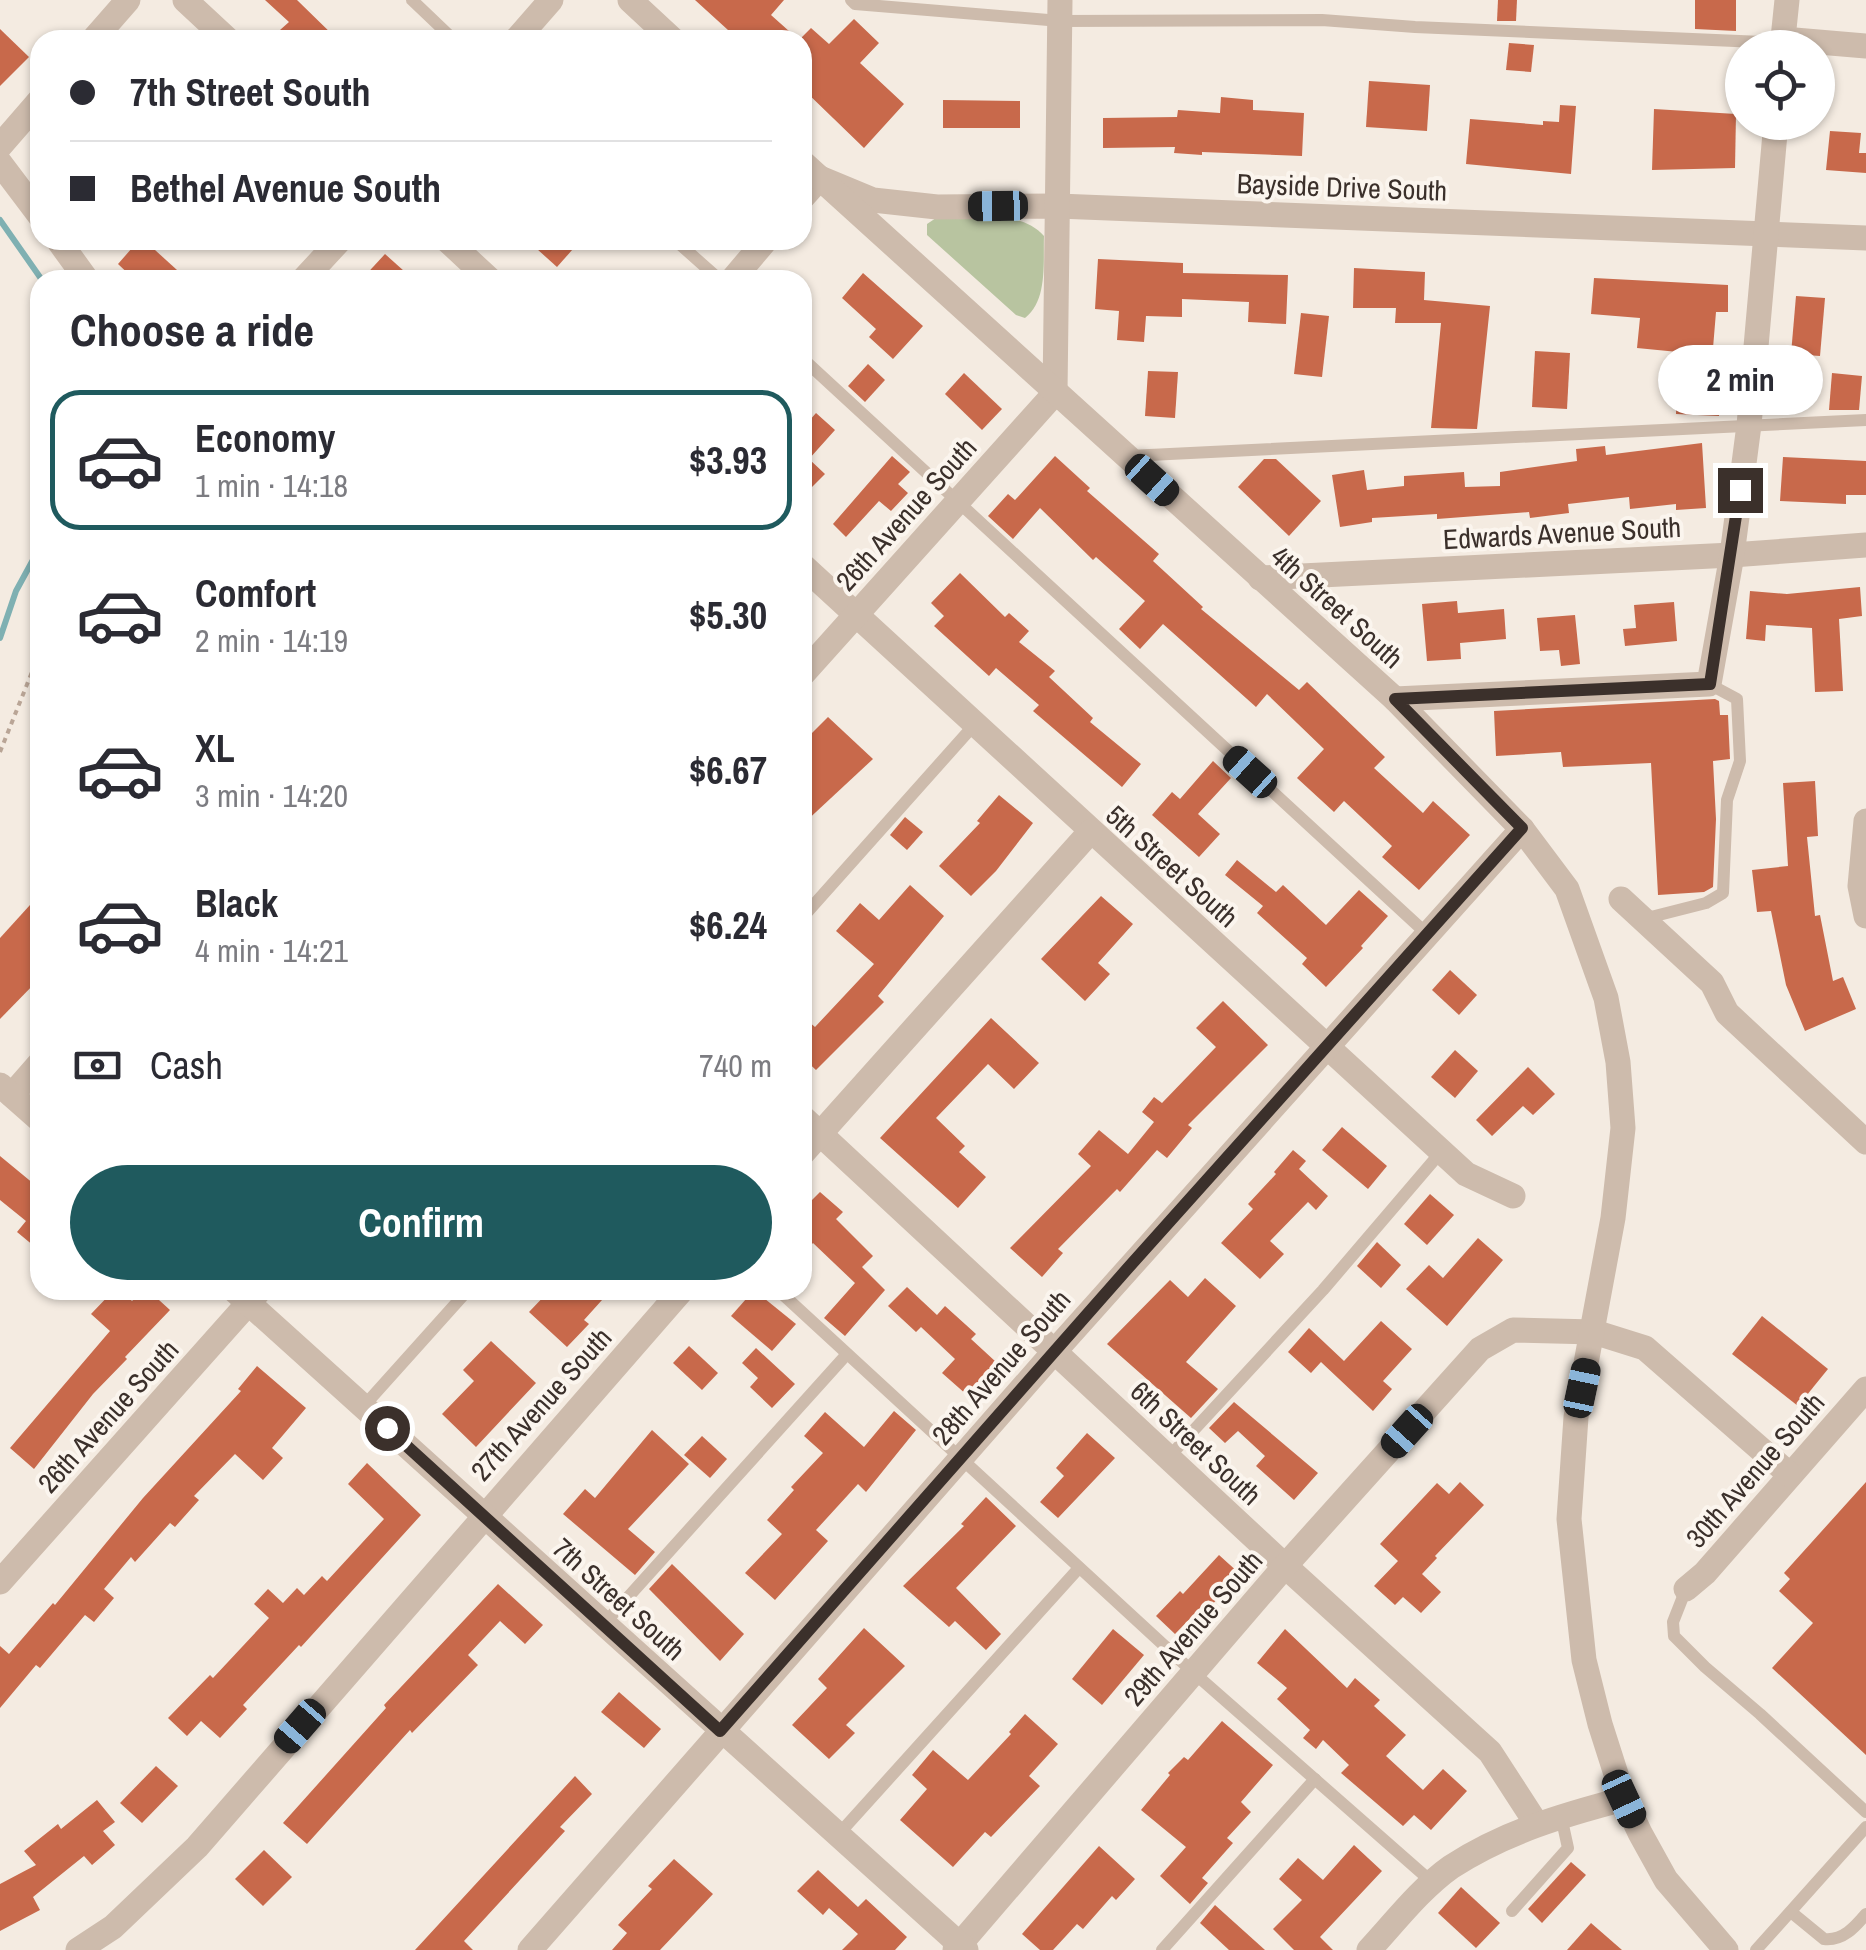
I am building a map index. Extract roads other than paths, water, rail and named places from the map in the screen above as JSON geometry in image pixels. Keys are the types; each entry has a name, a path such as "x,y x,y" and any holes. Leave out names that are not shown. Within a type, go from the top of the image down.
{"street":[{"path":"102,30 128,0"},
{"path":"184,0 217,30"},
{"path":"525,30 551,0"},
{"path":"630,0 658,30"},
{"path":"1784,30 1787,0"},
{"path":"1055,393 1060,10"},
{"path":"1835,45 1866,46"},
{"path":"0,146 30,112"},
{"path":"1395,699 1710,684 1749,426 1774,140"},
{"path":"0,163 30,203"},
{"name":"Bayside Drive South","path":"812,181 873,200 936,207 1058,206 1866,238"},
{"name":"4th Street South","path":"812,183 1055,393 1395,699 1522,828 1567,889 1606,998 1618,1062 1623,1128 1594,1332"},
{"path":"313,270 331,250"},
{"path":"458,250 479,270"},
{"path":"740,270 758,250"},
{"name":"26th Avenue South","path":"812,664 1055,393"},
{"name":"Edwards Avenue South","path":"1260,578 1866,545"},
{"name":"5th Street South","path":"812,574 1466,1174 1513,1196"},
{"path":"1866,820 1860,886 1866,916"},
{"name":"28th Avenue South","path":"530,1950 1054,1352 1522,828"},
{"path":"812,1126 1090,832"},
{"path":"1621,899 1712,982 1727,1013 1866,1142"},
{"path":"30,1071 6,1090 30,1111"},
{"name":"6th Street South","path":"812,1126 1490,1752 1548,1820"},
{"name":"26th Avenue South","path":"0,1582 242,1300"},
{"name":"7th Street South","path":"253,1300 363,1407 960,1948"},
{"name":"27th Avenue South","path":"78,1950 112,1926 196,1847 673,1300"},
{"name":"29th Avenue South","path":"960,1948 1285,1566 1480,1350 1513,1330 1594,1332"},
{"path":"1726,1950 1666,1880 1624,1799 1584,1660 1569,1518 1576,1417 1594,1332 1645,1348 1790,1475"},
{"name":"30th Avenue South","path":"1686,1588 1705,1573 1866,1390"},
{"path":"1369,1950 1449,1869 1548,1820 1624,1799"}],"lane":[{"path":"412,0 444,30"},
{"path":"851,0 855,4 1322,20 1725,40"},
{"path":"686,250 709,270"},
{"path":"812,367 1427,934"},
{"path":"1125,456 1866,420"},
{"path":"1644,919 1706,903 1723,893 1727,800 1740,762 1740,732 1737,699 1710,684"},
{"path":"812,907 975,724"},
{"path":"1168,1458 1323,1290 1442,1152"},
{"path":"363,1407 459,1300"},
{"path":"789,1300 1194,1673 1433,1883"},
{"path":"603,1625 847,1354"},
{"path":"838,1836 1079,1568"},
{"path":"1686,1588 1672,1622 1674,1636 1866,1812"},
{"path":"1162,1950 1315,1779"},
{"path":"1512,1911 1568,1848 1548,1820"},
{"path":"1756,1950 1866,1828"},
{"path":"1791,1912 1830,1940 1855,1927 1866,1914"}],"waterway":[{"path":"0,220 35,270"},
{"path":"0,638 16,591 30,565"}]}
